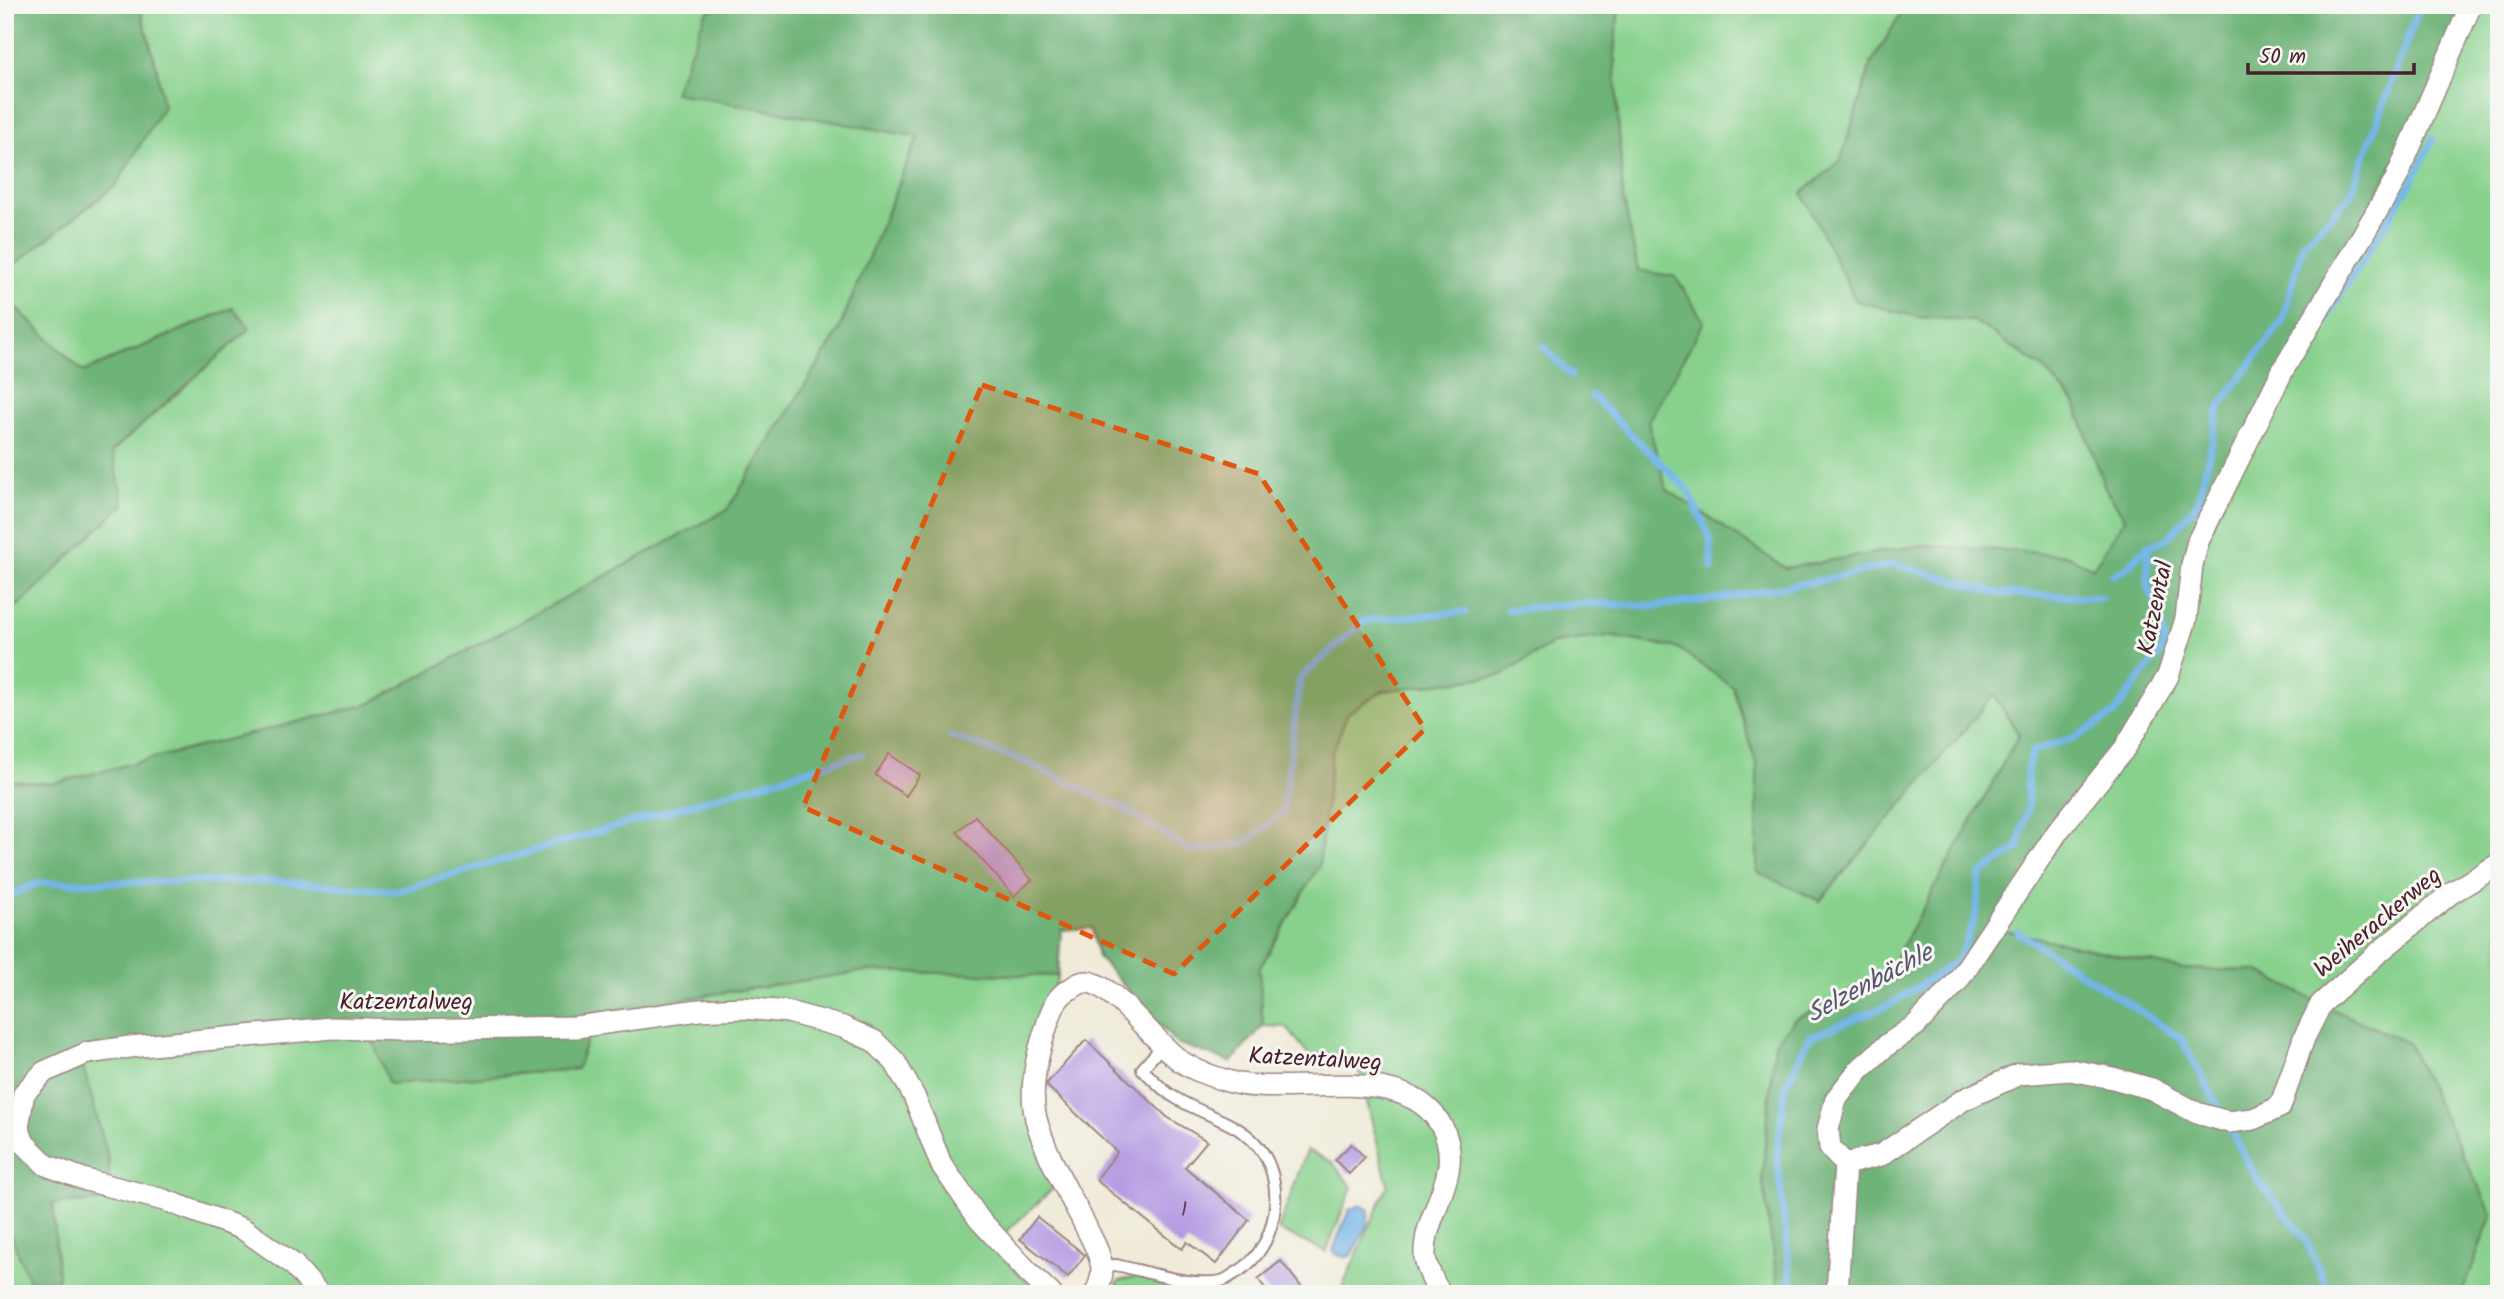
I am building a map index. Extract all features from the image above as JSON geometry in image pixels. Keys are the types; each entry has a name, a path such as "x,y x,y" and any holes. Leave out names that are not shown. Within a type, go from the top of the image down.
{"street":[{"name":"Katzental","path":"1845,1164 1830,1148 1828,1129 1836,1099 1859,1070 1887,1045 1916,1025 1957,982 2051,841 2125,748 2168,676 2186,619 2192,565 2198,541 2283,370 2396,179 2471,5"},
{"name":"Weiherackerweg","path":"1845,1164 1881,1155 1963,1100 2019,1074 2070,1070 2113,1078 2152,1089 2197,1113 2219,1119 2253,1119 2280,1107 2304,1038 2321,1004 2451,893 2499,864"},
{"name":"Katzentalweg","path":"1102,1266 1036,1119 1032,1094 1037,1054 1056,1000 1066,990 1084,982 1100,985 1111,993 1162,1046 1201,1073 1234,1083 1275,1088 1367,1085 1391,1090 1415,1100 1428,1111 1442,1128 1450,1153 1446,1185 1426,1239 1425,1259 1436,1289 1442,1294"},
{"name":"Katzentalweg","path":"319,1294 293,1264 243,1229 164,1200 86,1180 46,1165 24,1143 18,1127 24,1093 44,1072 87,1053 130,1047 332,1028 402,1030 576,1027 699,1010 743,1008 788,1012 842,1027 874,1041 895,1062 914,1096 941,1164 979,1219 1051,1294"},
{"path":"1838,1294 1845,1164"},
{"path":"1095,1294 1101,1282 1102,1266"}],"lane":[{"path":"1102,1266 1116,1265 1197,1281 1222,1281 1245,1267 1266,1244 1273,1220 1274,1180 1263,1152 1220,1118 1174,1097 1142,1069 1162,1046"}],"highlighted area":[{"path":"982,385 1259,474 1425,729 1174,974 803,807"}],"green space":[{"path":"5,5 139,5 157,69 163,107 116,185 5,272"},
{"path":"139,5 715,5 705,15 918,136 837,334 727,510 369,704 51,784 5,780 5,608 19,604 112,452 250,328 232,308 83,372 5,297 5,272 116,185 157,69"},
{"path":"715,5 1619,5 1614,54 1623,197 1638,270 1676,277 1704,322 1648,422 1666,489 1785,568 1923,545 2066,555 2093,568 2125,519 2105,487 2075,403 2042,367 1974,321 1918,317 1856,301 1802,193 1841,160 1871,64 1906,5 2471,5 2461,32 2219,502 2168,676 1993,928 2182,969 2258,971 2321,1004 2408,1043 2492,1214 2462,1294 1779,1294 1762,1175 1775,1042 1796,1018 1883,981 2019,735 1994,695 1820,901 1757,872 1757,766 1733,687 1678,648 1608,636 1553,643 1502,675 1383,691 1348,713 1332,753 1319,866 1259,969 1263,1026 1231,1062 1176,1043 1098,957 1092,928 1061,930 1058,976 866,971 596,1012 577,1069 389,1084 364,1018 81,1048 82,1063 109,1161 109,1201 53,1204 58,1280 29,1281 8,1228 5,1229 5,780 51,784 369,704 727,510 837,334 918,137 674,93 705,15"},
{"path":"1619,5 1906,5 1871,64 1841,160 1918,317 1974,321 2042,367 2075,403 2105,487 2125,519 2093,568 2066,555 1923,545 1785,568 1666,489 1648,422 1638,271 1623,197 1614,54"},
{"path":"2471,5 2499,5 2499,1294 2462,1294 2492,1214 2321,1004 2258,971 2182,969 1992,928 2192,565"},
{"path":"5,297 83,372 233,308 250,328 112,451 124,504 19,605 5,608"},
{"path":"1608,636 1678,648 1733,687 1757,766 1757,871 1820,901 1994,694 2019,735 1883,981 1796,1018 1762,1175 1779,1294 1339,1294 1388,1185 1357,1063 1310,1056 1286,1027 1263,1026 1259,969 1319,866 1332,753 1348,713 1383,691 1502,675 1553,643"},
{"path":"866,971 1058,976 1034,1053 1058,1184 992,1245 1038,1294 5,1294 5,1229 8,1228 58,1280 53,1204 109,1161 82,1063 330,1033 373,1040 389,1084 576,1069 595,1012"},
{"path":"1307,1150 1332,1162 1352,1187 1326,1252 1278,1230"},
{"path":"1139,1276 1206,1288 1210,1294 1115,1294 1118,1281"}],"water":[{"path":"1361,1205 1369,1210 1367,1227 1350,1256 1340,1256 1333,1250 1349,1210"}],"building":[{"path":"889,754 920,775 906,796 875,775"},
{"path":"975,816 1032,880 1014,896 957,832"},
{"path":"1086,1040 1167,1117 1207,1141 1185,1167 1249,1220 1216,1264 1187,1242 1182,1249 1096,1180 1117,1152 1047,1086"},
{"path":"1351,1144 1365,1157 1349,1174 1335,1160"},
{"path":"1037,1217 1085,1255 1068,1277 1020,1239"},
{"path":"1281,1261 1307,1294 1270,1294 1258,1279"}],"waterway":[{"name":"Selzenbächle","path":"1792,1294 1777,1154 1785,1087 1810,1037 1891,1004 1958,961 1976,916 1980,875 2018,848 2028,807 2027,769 2033,751 2076,737 2114,714 2164,647 2161,612 2148,588 2148,546 2168,538 2198,502 2220,406 2283,320 2303,244 2350,196 2420,5"},
{"path":"2286,389 2341,294 2410,185 2433,139"},
{"path":"1543,346 1571,375"},
{"path":"1592,396 1688,490 1710,538 1712,568"},
{"path":"2113,575 2124,570 2148,546"},
{"path":"1508,610 1584,603 1654,606 1717,599 1894,564 1997,593 2102,598"},
{"path":"951,736 1021,760 1129,811 1191,851 1245,843 1283,813 1300,678 1366,620 1465,612"},
{"path":"5,898 38,883 276,881 397,891 862,754"},
{"path":"2018,932 2181,1038 2222,1114"},
{"path":"2228,1125 2256,1178 2304,1236 2330,1294"}]}
